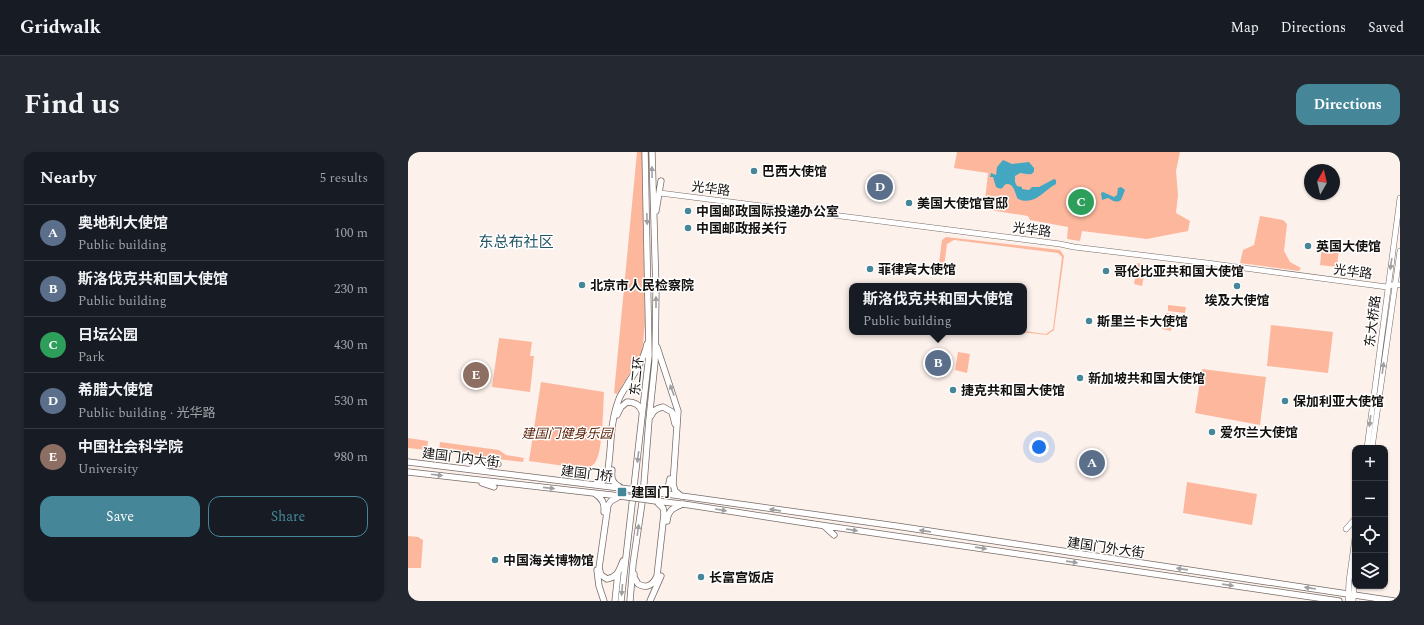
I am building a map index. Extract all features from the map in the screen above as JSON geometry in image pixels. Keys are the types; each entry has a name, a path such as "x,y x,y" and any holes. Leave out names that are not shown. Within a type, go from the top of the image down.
{"highway":[{"name":"东二环","path":"621,601 649,354 650,332 646,152"},
{"name":"东二环","path":"630,601 633,564 643,496 655,362 656,290 652,152"},
{"path":"653,227 661,181"},
{"path":"594,484 603,481 608,476 616,413 621,392 628,384 642,361 650,332"},
{"path":"656,341 678,411 669,485 660,493"},
{"path":"620,488 613,483 611,476 616,413 624,404 631,402 640,406 642,418"},
{"path":"649,420 653,411 660,408 663,407 672,412 676,428 673,484 675,491 681,496"},
{"name":"建国门内大街","path":"408,462 511,475"},
{"path":"466,469 498,464"},
{"name":"建国门内大街","path":"408,472 510,484"},
{"name":"建国门桥","path":"511,475 594,484 681,496"},
{"path":"466,479 494,487"},
{"name":"建国门桥","path":"510,484 683,504"},
{"path":"594,493 602,498 604,507 599,564 599,586 604,601"},
{"path":"618,573 610,578 603,577 601,575 599,564 608,505 620,496"},
{"name":"建国门外大街","path":"681,496 814,516 896,526 1352,597 1394,601"},
{"path":"633,564 634,577 638,584 642,586 652,584 656,580 660,571 664,514 663,508 656,501"},
{"path":"650,601 655,591 660,571 668,515 674,507 683,504"},
{"name":"建国门外大街","path":"683,504 1338,601"},
{"path":"824,525 834,535"},
{"path":"615,601 618,573 626,552"}],"main road":[{"name":"光华路","path":"660,193 1387,287 1398,285"},
{"name":"东大桥路","path":"1367,445 1387,287 1400,198"},
{"name":"东大桥路","path":"1372,445 1398,285 1400,251"},
{"path":"1346,529 1352,522"},
{"path":"1348,601 1352,597 1349,581 1353,553"}],"green space":[{"path":"637,152 642,152 645,324 642,353 617,394 614,393"},
{"path":"957,152 1180,152 1176,171 1178,195 1176,213 1190,221 1188,231 1147,239 1082,231 1080,241 1067,239 1068,227 1030,220 1028,216 984,209 988,173 954,168"},
{"path":"1260,216 1283,220 1287,224 1284,251 1290,262 1301,268 1299,271 1240,263 1243,250 1254,245"},
{"path":"946,237 1060,250 1064,256 1054,330 1047,335 1027,333 1027,331 1046,334 1053,329 1062,257 1058,253 954,240 947,244 942,272 938,271 942,240"},
{"path":"1322,246 1339,248 1337,267 1320,265"},
{"path":"1137,263 1146,265 1142,286 1134,284"},
{"path":"1168,305 1186,307 1185,313 1168,311"},
{"path":"1164,314 1176,314 1176,318 1172,318 1171,331 1162,329"},
{"path":"1271,325 1333,332 1328,373 1267,366"},
{"path":"499,338 532,342 530,356 534,356 530,392 492,387"},
{"path":"958,352 970,354 967,373 955,370"},
{"path":"1202,369 1266,377 1260,425 1195,413"},
{"name":"建国门健身乐园","path":"541,382 604,392 600,447 596,461 593,465 586,469 529,461"},
{"path":"408,438 428,441 427,450 408,448"},
{"path":"440,442 499,450 506,455 524,458 523,462 439,452"},
{"path":"1187,482 1257,494 1252,525 1183,513"},
{"path":"408,536 418,537 423,540 421,568 408,568"}],"water":[{"path":"1003,160 1012,164 1029,162 1034,168 1032,174 1020,173 1015,176 1017,186 1022,187 1022,189 1029,190 1032,187 1039,187 1054,179 1056,180 1056,184 1038,197 1029,201 1018,199 1012,186 1006,184 1002,188 996,187 993,177 990,177 991,173 996,175 997,167"},
{"path":"1121,187 1125,190 1121,200 1114,201 1108,198 1102,200 1101,193 1103,192 1114,197 1117,195 1118,188"}],"place":[{"name":"巴西大使馆","path":"754,171"},
{"name":"希腊大使馆","path":"880,187"},
{"name":"日坛公园","path":"1081,202"},
{"name":"美国大使馆官邸","path":"909,203"},
{"name":"中国邮政国际投递办公室","path":"688,211"},
{"name":"中国邮政报关行","path":"688,228"},
{"name":"英国大使馆","path":"1308,246"},
{"name":"菲律宾大使馆","path":"870,269"},
{"name":"哥伦比亚共和国大使馆","path":"1106,271"},
{"name":"北京市人民检察院","path":"582,285"},
{"name":"埃及大使馆","path":"1237,286"},
{"name":"斯里兰卡大使馆","path":"1089,321"},
{"name":"斯洛伐克共和国大使馆","path":"938,363"},
{"name":"中国社会科学院","path":"476,375"},
{"name":"新加坡共和国大使馆","path":"1080,378"},
{"name":"捷克共和国大使馆","path":"953,390"},
{"name":"保加利亚大使馆","path":"1285,401"},
{"name":"爱尔兰大使馆","path":"1212,432"},
{"name":"奥地利大使馆","path":"1092,463"},
{"name":"建国门","path":"622,492"},
{"name":"中国海关博物馆","path":"495,560"},
{"name":"长富宫饭店","path":"701,577"}],"district":[{"name":"东总布社区","path":"516,242"}]}
